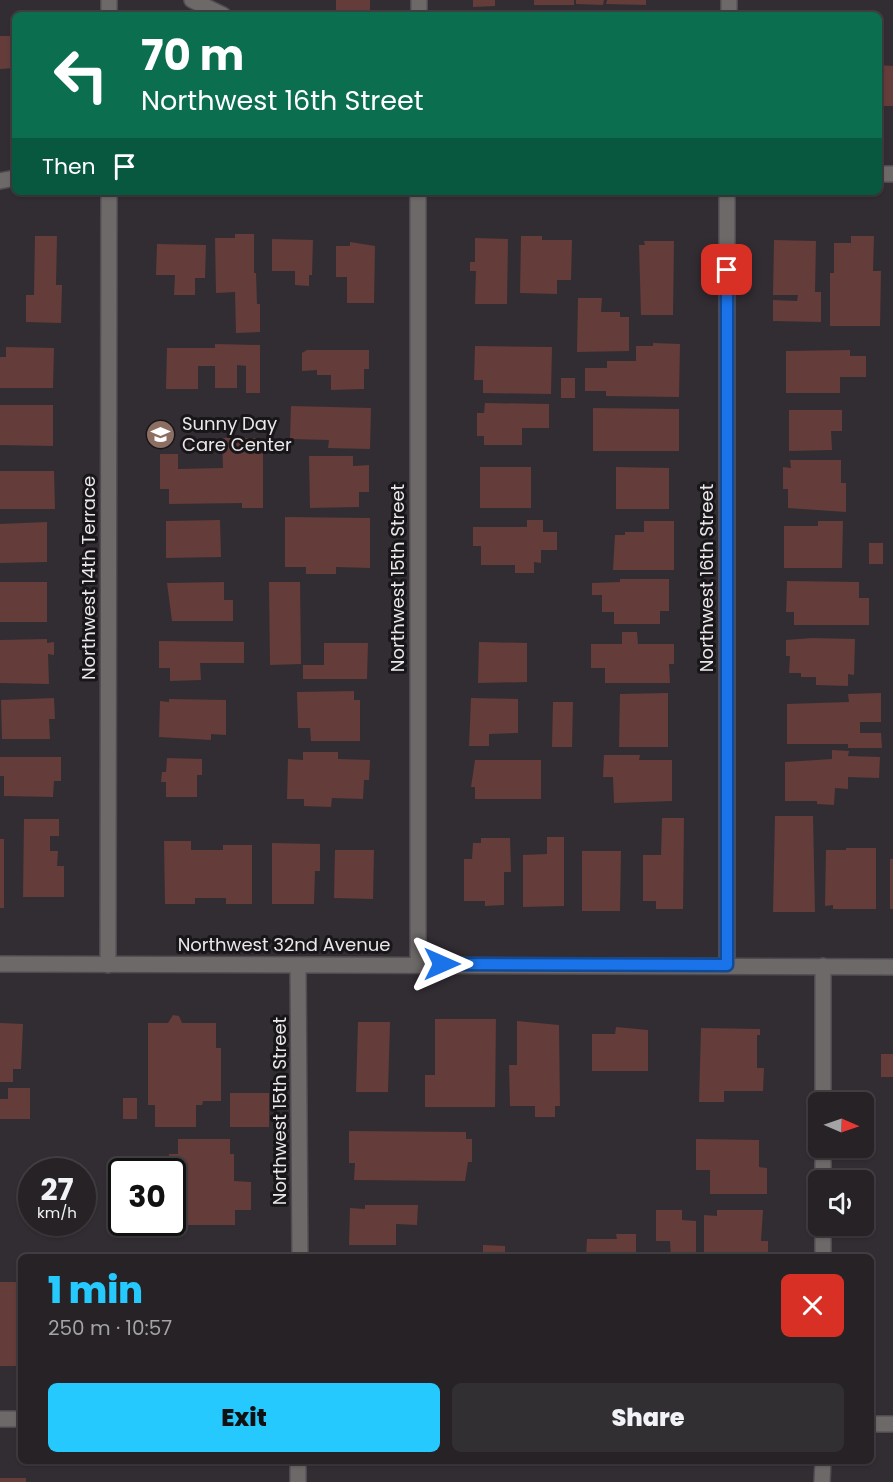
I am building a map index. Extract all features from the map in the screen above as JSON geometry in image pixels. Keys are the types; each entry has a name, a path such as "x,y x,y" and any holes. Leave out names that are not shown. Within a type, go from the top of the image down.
{"street":[{"path":"192,0 217,12"},
{"name":"Northwest 14th Terrace","path":"108,964 109,195"},
{"name":"Northwest 15th Street","path":"418,195 418,964"},
{"name":"Northwest 16th Street","path":"727,195 727,965"},
{"name":"Northwest 32nd Avenue","path":"0,964 893,967"},
{"name":"Northwest 15th Street","path":"298,965 300,1254"},
{"path":"823,966 823,1092"},
{"path":"823,1236 823,1254"},
{"path":"0,1419 18,1419"},
{"path":"874,1424 893,1424"},
{"path":"298,1464 298,1482"},
{"path":"822,1482 823,1464"}],"building":[{"path":"336,0 370,0 370,12 336,12"},
{"path":"473,0 495,0 495,6 473,7"},
{"path":"534,0 574,0 574,5 534,5"},
{"path":"576,0 604,0 603,5 576,4"},
{"path":"607,0 646,0 646,5 606,4"},
{"path":"0,36 12,36 12,68 0,69"},
{"path":"882,65 893,66 893,106 882,106"},
{"path":"235,234 254,234 254,273 256,273 257,304 260,304 260,332 236,333 235,292 216,293 215,238 235,238"},
{"path":"35,236 57,236 56,285 62,285 61,323 26,322 26,295 34,295"},
{"path":"521,236 542,236 542,240 572,240 571,280 557,280 557,294 520,293"},
{"path":"851,236 874,236 873,271 881,271 880,326 830,326 830,273 834,273 834,243 851,243"},
{"path":"475,238 508,239 507,304 475,304 476,271 470,271 470,262 475,262"},
{"path":"272,239 313,240 312,275 309,275 309,286 295,285 295,271 272,271"},
{"path":"774,240 816,241 815,292 821,292 821,322 773,321 773,300 797,301 798,295 773,295"},
{"path":"644,241 674,241 673,315 641,315 639,245 645,245"},
{"path":"350,242 375,246 374,303 347,303 347,277 336,277 336,246 350,246"},
{"path":"157,244 206,245 205,278 195,278 195,295 174,295 175,275 156,275"},
{"path":"578,298 602,298 601,312 620,312 620,317 629,317 629,351 577,352"},
{"path":"653,343 680,344 679,397 606,396 606,391 585,391 585,368 607,368 607,361 636,361 636,346 653,346"},
{"path":"215,344 260,345 260,393 246,393 246,366 237,365 237,388 215,388 215,366 198,366 198,389 166,389 167,348 215,348"},
{"path":"475,346 552,347 551,394 483,393 483,380 474,380"},
{"path":"6,347 54,348 53,388 0,388 0,357 6,357"},
{"path":"307,350 369,350 369,369 364,369 364,389 331,390 331,375 317,375 317,370 302,371 302,353"},
{"path":"850,350 850,356 866,356 866,377 840,377 840,393 786,393 786,351"},
{"path":"561,378 575,378 575,398 561,398"},
{"path":"485,403 549,404 549,428 522,428 522,445 484,445 484,436 477,436 477,413 484,413"},
{"path":"0,405 53,405 53,446 0,445"},
{"path":"291,406 371,408 370,449 328,448 329,440 290,439"},
{"path":"593,408 679,409 679,451 593,451"},
{"path":"789,410 842,410 842,431 831,431 832,450 789,451"},
{"path":"222,438 263,438 263,508 242,508 242,503 169,504 169,489 160,489 160,454 178,454 178,469 223,468"},
{"path":"309,456 353,456 353,466 369,465 369,492 359,492 359,507 310,508"},
{"path":"790,460 841,460 841,483 846,483 846,512 788,508 788,489 783,489 783,467 791,468"},
{"path":"480,467 531,467 531,508 480,508"},
{"path":"616,467 669,468 669,509 616,509"},
{"path":"0,471 54,471 55,509 0,509"},
{"path":"285,517 370,518 370,568 336,567 336,574 306,574 306,567 285,567"},
{"path":"220,520 221,557 166,558 166,521"},
{"path":"527,520 543,520 543,532 557,532 557,550 541,550 541,563 534,562 534,573 515,573 515,565 481,565 481,546 473,546 473,527 527,527"},
{"path":"644,521 674,521 674,570 613,570 615,535 625,535 625,532 644,532"},
{"path":"818,521 843,521 842,568 784,568 784,526 818,526"},
{"path":"47,522 47,562 0,563 0,524"},
{"path":"869,543 883,543 883,564 869,564"},
{"path":"620,579 669,579 669,611 660,611 660,624 614,624 614,612 602,612 602,595 592,595 592,583 620,582"},
{"path":"787,581 859,582 859,598 869,598 869,625 794,625 794,612 786,612"},
{"path":"0,582 47,582 47,622 0,622"},
{"path":"224,582 224,600 233,600 233,621 172,621 167,583"},
{"path":"269,582 300,582 301,664 270,665"},
{"path":"622,632 637,632 638,644 674,644 674,664 669,664 670,683 605,683 605,668 591,668 591,644 622,644"},
{"path":"47,639 47,643 54,642 54,655 48,654 49,684 0,683 0,640"},
{"path":"855,639 854,675 848,674 848,686 816,685 816,677 801,677 801,673 789,673 790,656 786,656 786,640"},
{"path":"159,641 244,642 244,663 200,663 201,680 170,681 170,668 159,668"},
{"path":"479,642 527,643 527,682 478,683"},
{"path":"324,643 368,643 367,679 303,679 303,665 324,665"},
{"path":"354,691 354,700 360,700 360,741 311,741 310,728 298,728 297,692"},
{"path":"668,693 668,747 619,747 620,694"},
{"path":"881,693 881,722 860,722 860,733 881,733 882,748 848,748 848,744 787,744 787,704 849,702 848,694"},
{"path":"54,698 55,719 49,719 50,739 2,739 1,700"},
{"path":"471,698 518,699 518,733 489,734 489,746 469,746"},
{"path":"169,699 226,700 226,735 211,734 211,740 159,737 160,701 169,702"},
{"path":"553,702 573,702 572,747 552,747"},
{"path":"832,750 849,751 848,756 880,757 879,778 848,777 848,789 835,788 834,805 817,804 817,801 785,801 785,762 832,759"},
{"path":"303,752 338,752 338,759 370,760 369,780 364,780 363,799 332,798 331,807 304,806 304,799 287,799 288,759 303,760"},
{"path":"604,755 640,755 639,760 672,760 672,801 614,803 613,777 603,777"},
{"path":"0,757 61,757 61,781 54,781 53,797 4,796 4,776 0,776"},
{"path":"167,758 202,759 202,775 197,775 197,797 166,797 166,782 161,782 162,772 166,772"},
{"path":"475,760 541,760 541,799 475,799 475,787 471,787"},
{"path":"775,816 813,816 815,912 773,912"},
{"path":"662,818 684,818 683,909 656,909 656,901 643,901 643,855 661,855"},
{"path":"24,819 59,819 59,836 50,836 50,851 58,851 57,866 64,866 64,897 23,897"},
{"path":"547,837 564,837 564,906 523,907 523,855 547,854"},
{"path":"481,838 510,838 511,872 504,872 504,905 485,906 485,901 464,901 464,859 472,859 473,843 481,843"},
{"path":"0,839 4,839 4,908 0,908"},
{"path":"164,841 191,841 191,850 223,850 223,845 252,845 252,904 226,904 226,898 195,898 195,904 165,904"},
{"path":"272,843 320,844 320,871 315,871 314,904 272,904"},
{"path":"846,848 876,848 876,909 833,909 833,905 825,906 826,850 846,850"},
{"path":"335,850 374,850 373,899 334,898"},
{"path":"582,851 621,851 620,911 582,911"},
{"path":"890,859 893,859 893,909 890,909"},
{"path":"173,1015 179,1016 182,1023 216,1023 216,1048 221,1048 221,1101 203,1101 202,1105 196,1105 196,1127 155,1127 155,1105 148,1105 148,1023 168,1023"},
{"path":"435,1019 496,1019 495,1107 425,1107 425,1075 435,1075"},
{"path":"517,1021 559,1025 560,1106 555,1106 555,1117 535,1117 535,1106 510,1106 509,1065 517,1065"},
{"path":"358,1022 390,1022 388,1092 356,1092"},
{"path":"0,1023 23,1024 21,1069 13,1069 13,1082 0,1082"},
{"path":"616,1027 648,1030 648,1071 592,1071 592,1034 615,1034"},
{"path":"701,1028 760,1029 760,1035 757,1035 757,1068 764,1068 763,1091 724,1091 724,1102 699,1102"},
{"path":"881,1054 893,1054 893,1077 881,1077"},
{"path":"8,1088 30,1088 30,1119 0,1119 0,1099 8,1099"},
{"path":"230,1093 269,1093 269,1127 230,1127"},
{"path":"123,1098 137,1098 137,1119 123,1119"},
{"path":"349,1131 466,1132 466,1139 472,1139 472,1162 468,1162 465,1181 354,1180 355,1163 349,1163"},
{"path":"178,1139 230,1139 230,1154 234,1154 234,1181 251,1182 251,1210 235,1210 235,1225 186,1225 186,1158 169,1158 169,1154 178,1154"},
{"path":"696,1139 759,1140 759,1167 767,1168 767,1194 710,1194 710,1170 696,1170"},
{"path":"365,1205 418,1205 417,1225 396,1224 396,1245 349,1245 350,1208 365,1209"},
{"path":"656,1210 682,1210 682,1220 696,1221 696,1254 671,1254 670,1241 656,1241"},
{"path":"717,1210 763,1210 761,1241 768,1241 768,1254 704,1254 704,1215 717,1216"},
{"path":"616,1234 636,1234 636,1254 586,1254 587,1239 617,1239"},
{"path":"483,1245 505,1246 505,1254 483,1254"},
{"path":"0,1282 18,1282 18,1366 0,1366"},
{"path":"0,1478 26,1478 26,1482 0,1482"}],"place":[{"name":"Sunny Day Care Center","path":"161,434"}],"route":[{"path":"442,964 727,965 727,270"}]}
